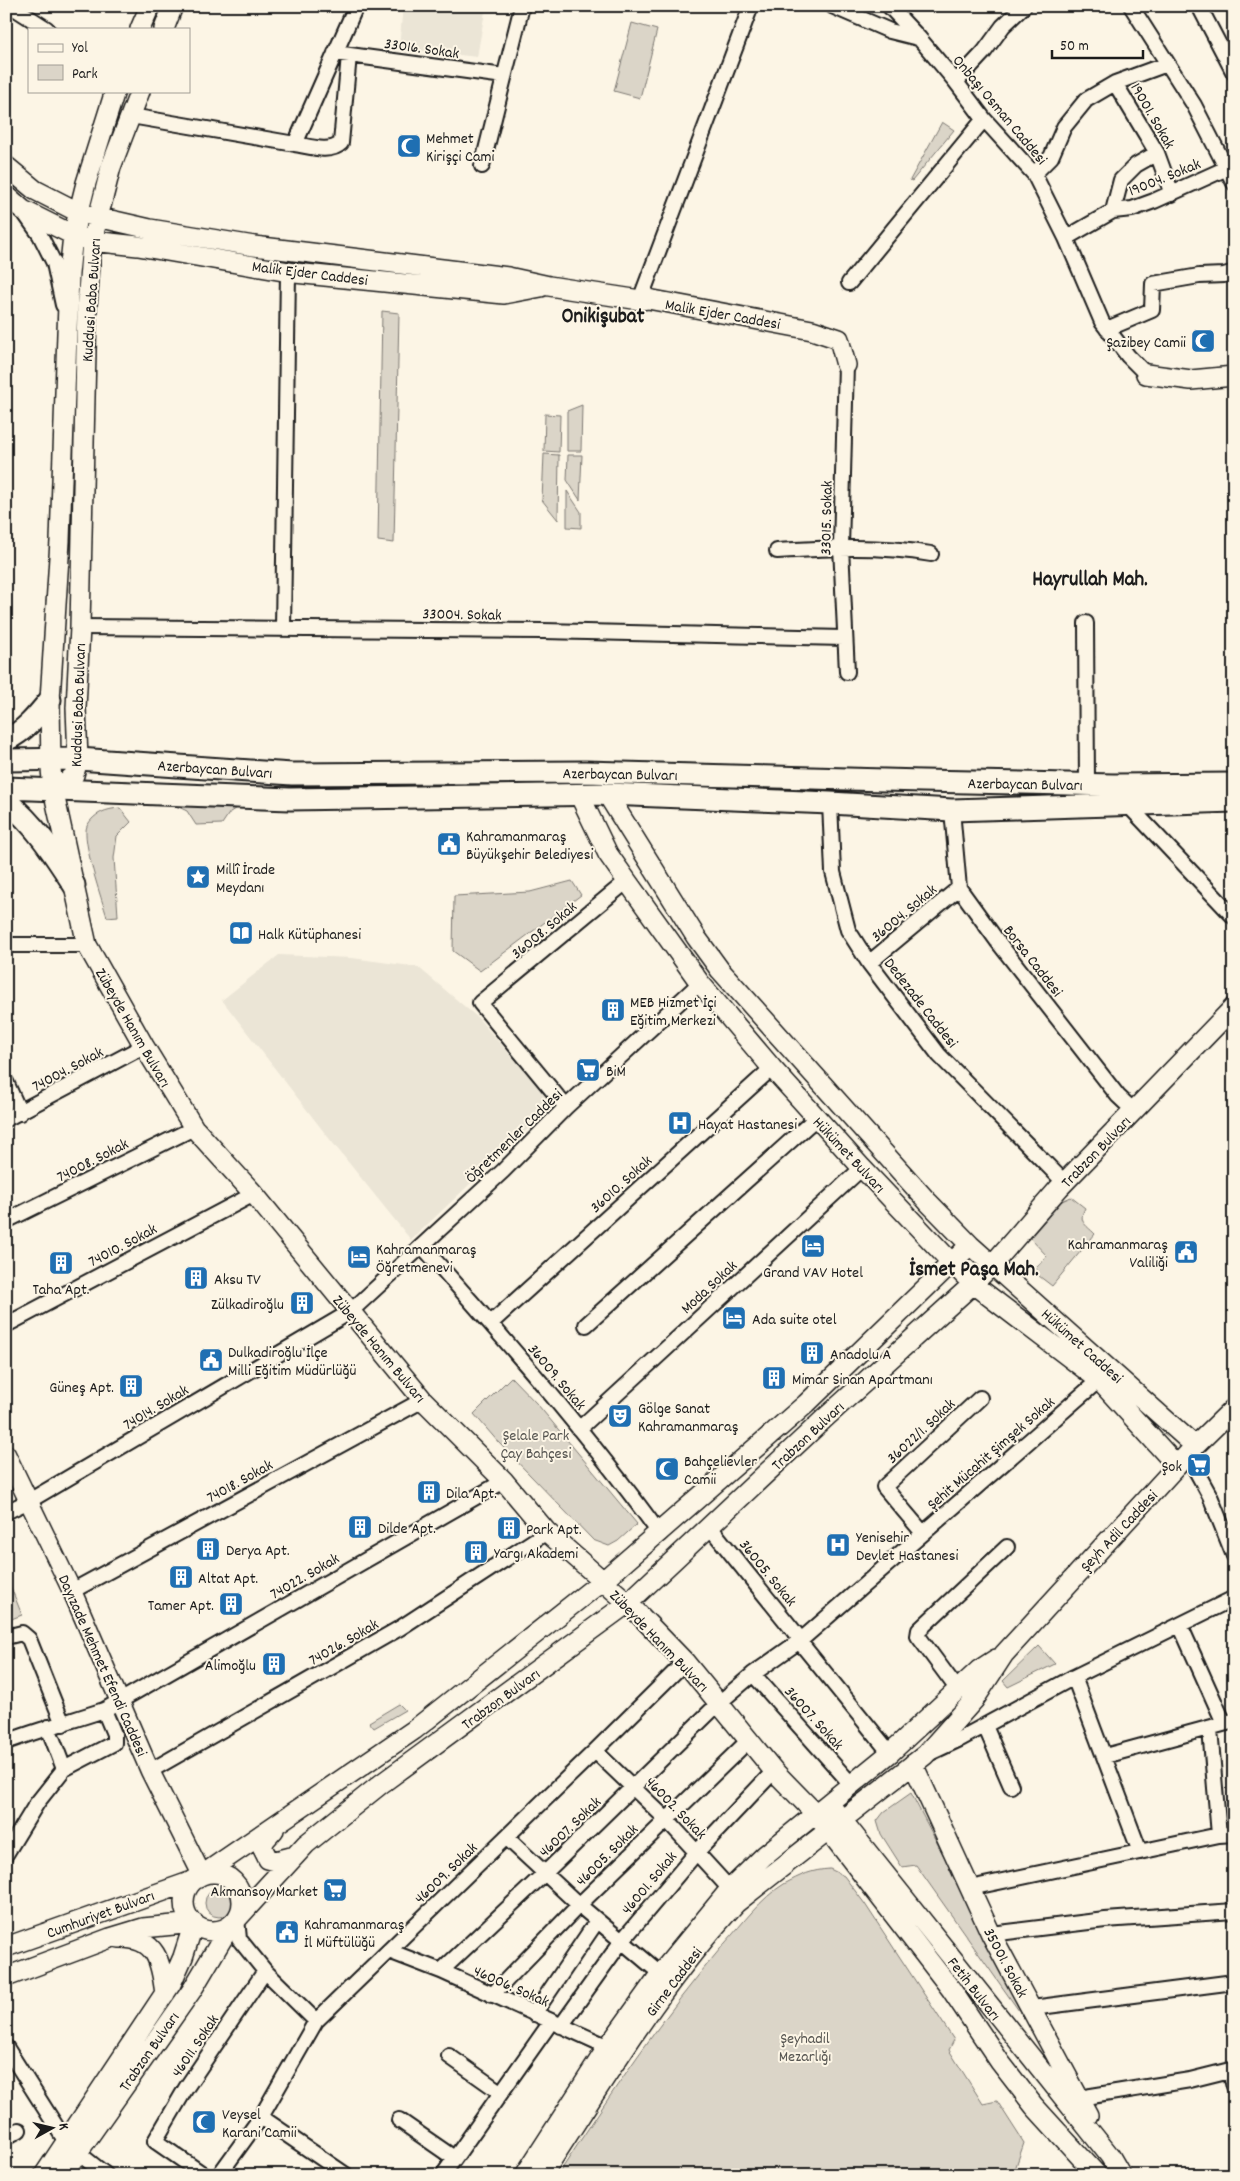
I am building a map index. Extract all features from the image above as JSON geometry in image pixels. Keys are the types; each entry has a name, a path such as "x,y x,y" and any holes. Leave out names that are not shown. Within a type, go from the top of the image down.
{"main road":[{"path":"140,28 150,6"},
{"path":"164,28 173,6"},
{"name":"Kuddusi Baba Bulvarı","path":"115,92 93,160 73,235 60,541 50,700 53,790 66,783 74,775 78,759 76,708 80,627 87,305 92,241 111,167 140,92"},
{"name":"Malik Ejder Caddesi","path":"6,166 35,190 80,213 150,229 254,246 508,276 549,286 640,300 648,299 812,330 839,340 846,365"},
{"name":"Malik Ejder Caddesi","path":"6,195 23,210 73,235 92,241 138,246 288,272 504,294 549,286"},
{"path":"1146,374 1190,380 1234,376"},
{"path":"6,740 14,736 36,718 50,700"},
{"name":"Azerbaycan Bulvarı","path":"6,760 78,759 292,774 585,772 1087,784 1234,784"},
{"name":"Azerbaycan Bulvarı","path":"6,788 290,799 607,794 952,810 1234,801"},
{"name":"Zübeyde Hanım Bulvarı","path":"53,790 87,945 144,1046 194,1128 254,1194 423,1400 504,1481 547,1532 628,1603 685,1662 774,1771 822,1808 835,1824"},
{"name":"Hükümet Bulvarı","path":"579,794 608,854 700,982 816,1118 973,1284 1099,1380 1187,1456"},
{"name":"Hükümet Bulvarı","path":"607,794 696,937 720,970 928,1202 970,1245"},
{"path":"6,801 23,814 74,885"},
{"name":"Trabzon Bulvarı","path":"44,2175 72,2147 192,1990 233,1922 306,1844 381,1784 628,1603 709,1526 973,1284 1065,1183 1234,1007"},
{"name":"Trabzon Bulvarı","path":"199,1877 278,1825 414,1730 660,1534 806,1404 970,1245"},
{"name":"Hükümet Caddesi","path":"970,1245 1187,1456"},
{"name":"Şeyh Adil Caddesi","path":"835,1824 919,1759 974,1700 1004,1654 1187,1456 1234,1408"},
{"name":"Şeyh Adil Caddesi","path":"822,1808 890,1753 979,1670 1004,1654"},
{"name":"35001. Sokak","path":"919,1759 970,1888 991,1934 1110,2156"},
{"name":"Girne Caddesi","path":"525,2175 730,1889 765,1855 822,1808"},
{"name":"Girne Caddesi","path":"666,1978 736,1903 835,1824"},
{"name":"Fetih Bulvarı","path":"835,1824 1057,2090 1110,2156 1121,2175"},
{"name":"Fetih Bulvarı","path":"835,1824 1000,2062 1034,2106 1097,2175"},
{"name":"Trabzon Bulvarı","path":"278,1825 265,1840 262,1847 264,1853 268,1859 276,1861 294,1856"},
{"path":"221,1874 236,1884 242,1901 233,1922 221,1930 212,1931 194,1923 188,1916 185,1896 188,1887 199,1877 221,1874"},
{"name":"Cumhuriyet Bulvarı","path":"6,1948 199,1877"},
{"name":"Trabzon Bulvarı","path":"62,2175 72,2147 165,1994 183,1958 194,1923"},
{"name":"Cumhuriyet Bulvarı","path":"6,1977 110,1938 143,1928 194,1923"},
{"path":"110,1938 131,1937 145,1943 156,1953 162,1972 165,1994"},
{"name":"Girne Caddesi","path":"542,2175 614,2050"},
{"path":"1034,2106 1031,2097 1037,2086 1046,2084 1057,2090"}],"street":[{"path":"11,6 27,10 46,28"},
{"path":"295,144 356,6"},
{"path":"482,166 522,6"},
{"path":"640,300 752,6"},
{"name":"Onbaşı Osman Caddesi","path":"889,6 956,82 984,119 1034,174 1066,238 1084,283 1107,329 1128,356 1146,374"},
{"path":"956,82 984,52 1003,26 1024,6"},
{"path":"1131,6 1194,105 1234,183"},
{"path":"1199,6 1234,73"},
{"path":"835,7 890,31 919,38"},
{"name":"33016. Sokak","path":"335,53 504,76"},
{"path":"131,116 329,149 341,143 349,55"},
{"path":"1034,174 1051,157 1064,127 1086,100 1115,83 1167,64"},
{"name":"19001. Sokak","path":"1115,83 1157,153 1172,194"},
{"path":"849,282 984,119"},
{"path":"1066,238 1113,211 1122,180 1136,166 1157,153"},
{"name":"19004. Sokak","path":"1113,211 1132,209 1172,194 1227,168"},
{"path":"23,210 40,235 54,263 68,326"},
{"path":"283,629 288,272"},
{"path":"1107,329 1152,310 1153,284 1199,276 1224,275 1234,272"},
{"name":"33015. Sokak","path":"846,365 840,548 847,672"},
{"path":"777,551 840,548 914,551 931,554"},
{"path":"1086,623 1087,784"},
{"name":"33004. Sokak","path":"80,627 543,631 844,638"},
{"name":"Dedezade Caddesi","path":"830,803 833,872 848,930 870,963 939,1055 1065,1183"},
{"path":"1149,827 1150,812 1162,803"},
{"path":"1127,804 1234,917"},
{"path":"952,810 959,888"},
{"name":"36008. Sokak","path":"566,1107 480,1003 627,881"},
{"name":"36004. Sokak","path":"870,963 959,888"},
{"name":"Borsa Caddesi","path":"959,888 998,942 1118,1096 1134,1111"},
{"path":"6,945 87,945"},
{"name":"Öğretmenler Caddesi","path":"350,1312 503,1171 566,1107 700,982"},
{"name":"74004. Sokak","path":"6,1119 144,1046"},
{"name":"36010. Sokak","path":"491,1323 772,1068"},
{"path":"6,1082 20,1113"},
{"path":"586,1325 816,1118"},
{"name":"74008. Sokak","path":"6,1221 194,1128"},
{"name":"Moda Sokak","path":"579,1429 862,1168"},
{"name":"74010. Sokak","path":"6,1324 254,1194"},
{"name":"36009. Sokak","path":"422,1246 491,1323 615,1472 660,1534"},
{"name":"74014. Sokak","path":"6,1512 29,1501 350,1312"},
{"name":"Şehit Mücahit Şimşek Sokak","path":"719,1703 753,1674 800,1640 1099,1380"},
{"name":"36022/1. Sokak","path":"923,1533 884,1487 980,1398"},
{"name":"74018. Sokak","path":"72,1591 423,1400"},
{"name":"Dayızade Mehmet Efendi Caddesi","path":"6,1454 72,1591 199,1877"},
{"path":"1187,1456 1210,1496 1234,1556"},
{"name":"74022. Sokak","path":"6,1742 48,1726 63,1724 104,1710 504,1481"},
{"name":"36005. Sokak","path":"709,1526 890,1753"},
{"name":"74026. Sokak","path":"150,1770 400,1628 547,1532"},
{"path":"958,1690 918,1636 919,1630 1007,1548"},
{"path":"919,1759 985,1726 1074,1677 1234,1598"},
{"path":"1105,1756 1229,1722 1180,1625"},
{"path":"6,1637 22,1633 29,1639 63,1724"},
{"name":"46009. Sokak","path":"220,2175 261,2117 316,2021 685,1662"},
{"name":"36007. Sokak","path":"753,1674 851,1784"},
{"path":"1074,1677 1140,1852"},
{"name":"46007. Sokak","path":"441,1971 545,1874 719,1703"},
{"path":"6,1854 37,1803 64,1769 114,1743 114,1734 104,1710"},
{"path":"48,1726 64,1769"},
{"path":"985,1726 1011,1786"},
{"path":"1210,1728 1219,1835"},
{"name":"46005. Sokak","path":"492,1995 579,1905 748,1741"},
{"name":"46002. Sokak","path":"595,1751 666,1819 730,1889"},
{"name":"46001. Sokak","path":"443,2175 500,2092 621,1942 696,1853 774,1771"},
{"path":"970,1888 1219,1835 1234,1834"},
{"path":"506,1837 597,1921 666,1978"},
{"path":"991,1934 1105,1920 1234,1910"},
{"path":"534,2014 597,1921"},
{"path":"233,1922 239,1939 266,1971 316,2021"},
{"name":"46006. Sokak","path":"389,1951 441,1971 614,2050"},
{"name":"46011. Sokak","path":"204,2175 155,2141 186,2088 266,1971"},
{"path":"1032,2008 1234,1982"},
{"path":"6,2047 72,2147 106,2175"},
{"path":"449,2056 500,2092"},
{"path":"1079,2098 1190,2080 1232,2070 1234,2086"},
{"path":"261,2117 342,2174"},
{"path":"399,2120 454,2158"},
{"path":"6,2137 19,2130"}],"shaded area":[{"path":"403,6 486,6 477,57 399,48"},
{"path":"279,955 352,958 418,967 477,1017 535,1083 552,1106 411,1240 324,1132 222,1000"}],"green space":[{"path":"632,23 657,30 640,98 614,91"},
{"path":"942,122 954,130 912,181 910,180"},
{"path":"382,311 399,313 394,543 378,541"},
{"path":"582,405 581,451 567,451 567,411"},
{"path":"545,414 560,415 559,452 544,451"},
{"path":"544,454 559,455 558,520 542,500"},
{"path":"568,455 582,455 580,500 567,480"},
{"path":"567,491 581,512 581,528 567,527"},
{"path":"164,800 250,800 230,812 222,824 196,825 187,811"},
{"path":"120,808 131,822 117,836 114,858 118,916 107,917 93,870 86,833 87,826 97,815 110,809"},
{"path":"572,881 581,895 480,971 453,951 454,896 530,892"},
{"path":"1071,1197 1085,1208 1082,1220 1095,1234 1052,1286 1039,1276 1036,1268 1047,1256 1030,1238 1062,1201"},
{"name":"Şelale Park Çay Bahçesi","path":"511,1377 538,1405 637,1524 618,1541 609,1546 593,1540 499,1443 474,1414"},
{"path":"6,1575 22,1615 6,1621"},
{"path":"1039,1646 1055,1664 1008,1687 1003,1681"},
{"path":"399,1704 405,1710 374,1728 369,1722"},
{"path":"911,1793 1027,2015 1024,2018 916,1865 902,1867 881,1834 877,1821 884,1812"},
{"name":"Şeyhadil Mezarlığı","path":"830,1869 844,1876 865,1904 954,2040 949,2050 983,2104 997,2101 1024,2143 1013,2175 558,2175 617,2085 659,2027 702,1971 746,1919 768,1896 784,1884 817,1870"},
{"path":"219,1889 229,1893 233,1903 229,1913 219,1917 209,1913 205,1903 209,1893"}],"place":[{"name":"Mehmet Kirişçi Cami","path":"409,146"},
{"name":"Şazibey Camii","path":"1203,341"},
{"name":"Kahramanmaraş Büyükşehir Belediyesi","path":"449,844"},
{"name":"Millî İrade Meydanı","path":"198,877"},
{"name":"Halk Kütüphanesi","path":"241,933"},
{"name":"MEB Hizmet İçi Eğitim Merkezi","path":"613,1010"},
{"name":"BiM","path":"588,1070"},
{"name":"Hayat Hastanesi","path":"680,1123"},
{"name":"Grand VAV Hotel","path":"813,1246"},
{"name":"Kahramanmaraş Valiliği","path":"1186,1252"},
{"name":"Kahramanmaraş Öğretmenevi","path":"359,1257"},
{"name":"Taha Apt.","path":"61,1263"},
{"name":"Aksu TV","path":"196,1278"},
{"name":"Zülkadiroğlu","path":"302,1303"},
{"name":"Ada suite otel","path":"734,1318"},
{"name":"Anadolu A","path":"812,1353"},
{"name":"Dulkadiroğlu İlçe Milli Eğitim Müdürlüğü","path":"211,1360"},
{"name":"Mimar Sinan Apartmanı","path":"774,1378"},
{"name":"Güneş Apt.","path":"131,1386"},
{"name":"Gölge Sanat Kahramanmaraş","path":"620,1416"},
{"name":"Şok","path":"1199,1465"},
{"name":"Bahçelievler Camii","path":"667,1469"},
{"name":"Dila Apt.","path":"429,1492"},
{"name":"Dilde Apt.","path":"360,1527"},
{"name":"Park Apt.","path":"509,1528"},
{"name":"Yenisehir Devlet Hastanesi","path":"838,1545"},
{"name":"Derya Apt.","path":"208,1549"},
{"name":"Yargı Akademi","path":"476,1552"},
{"name":"Altat Apt.","path":"181,1577"},
{"name":"Tamer Apt.","path":"231,1604"},
{"name":"Alimoğlu","path":"274,1664"},
{"name":"Akmansoy Market","path":"335,1890"},
{"name":"Kahramanmaraş İl Müftülüğü","path":"287,1932"},
{"name":"Veysel Karani Camii","path":"204,2122"}],"district":[{"name":"Onikişubat","path":"603,315"},
{"name":"Hayrullah Mah.","path":"1090,578"},
{"name":"İsmet Paşa Mah.","path":"974,1268"}]}
